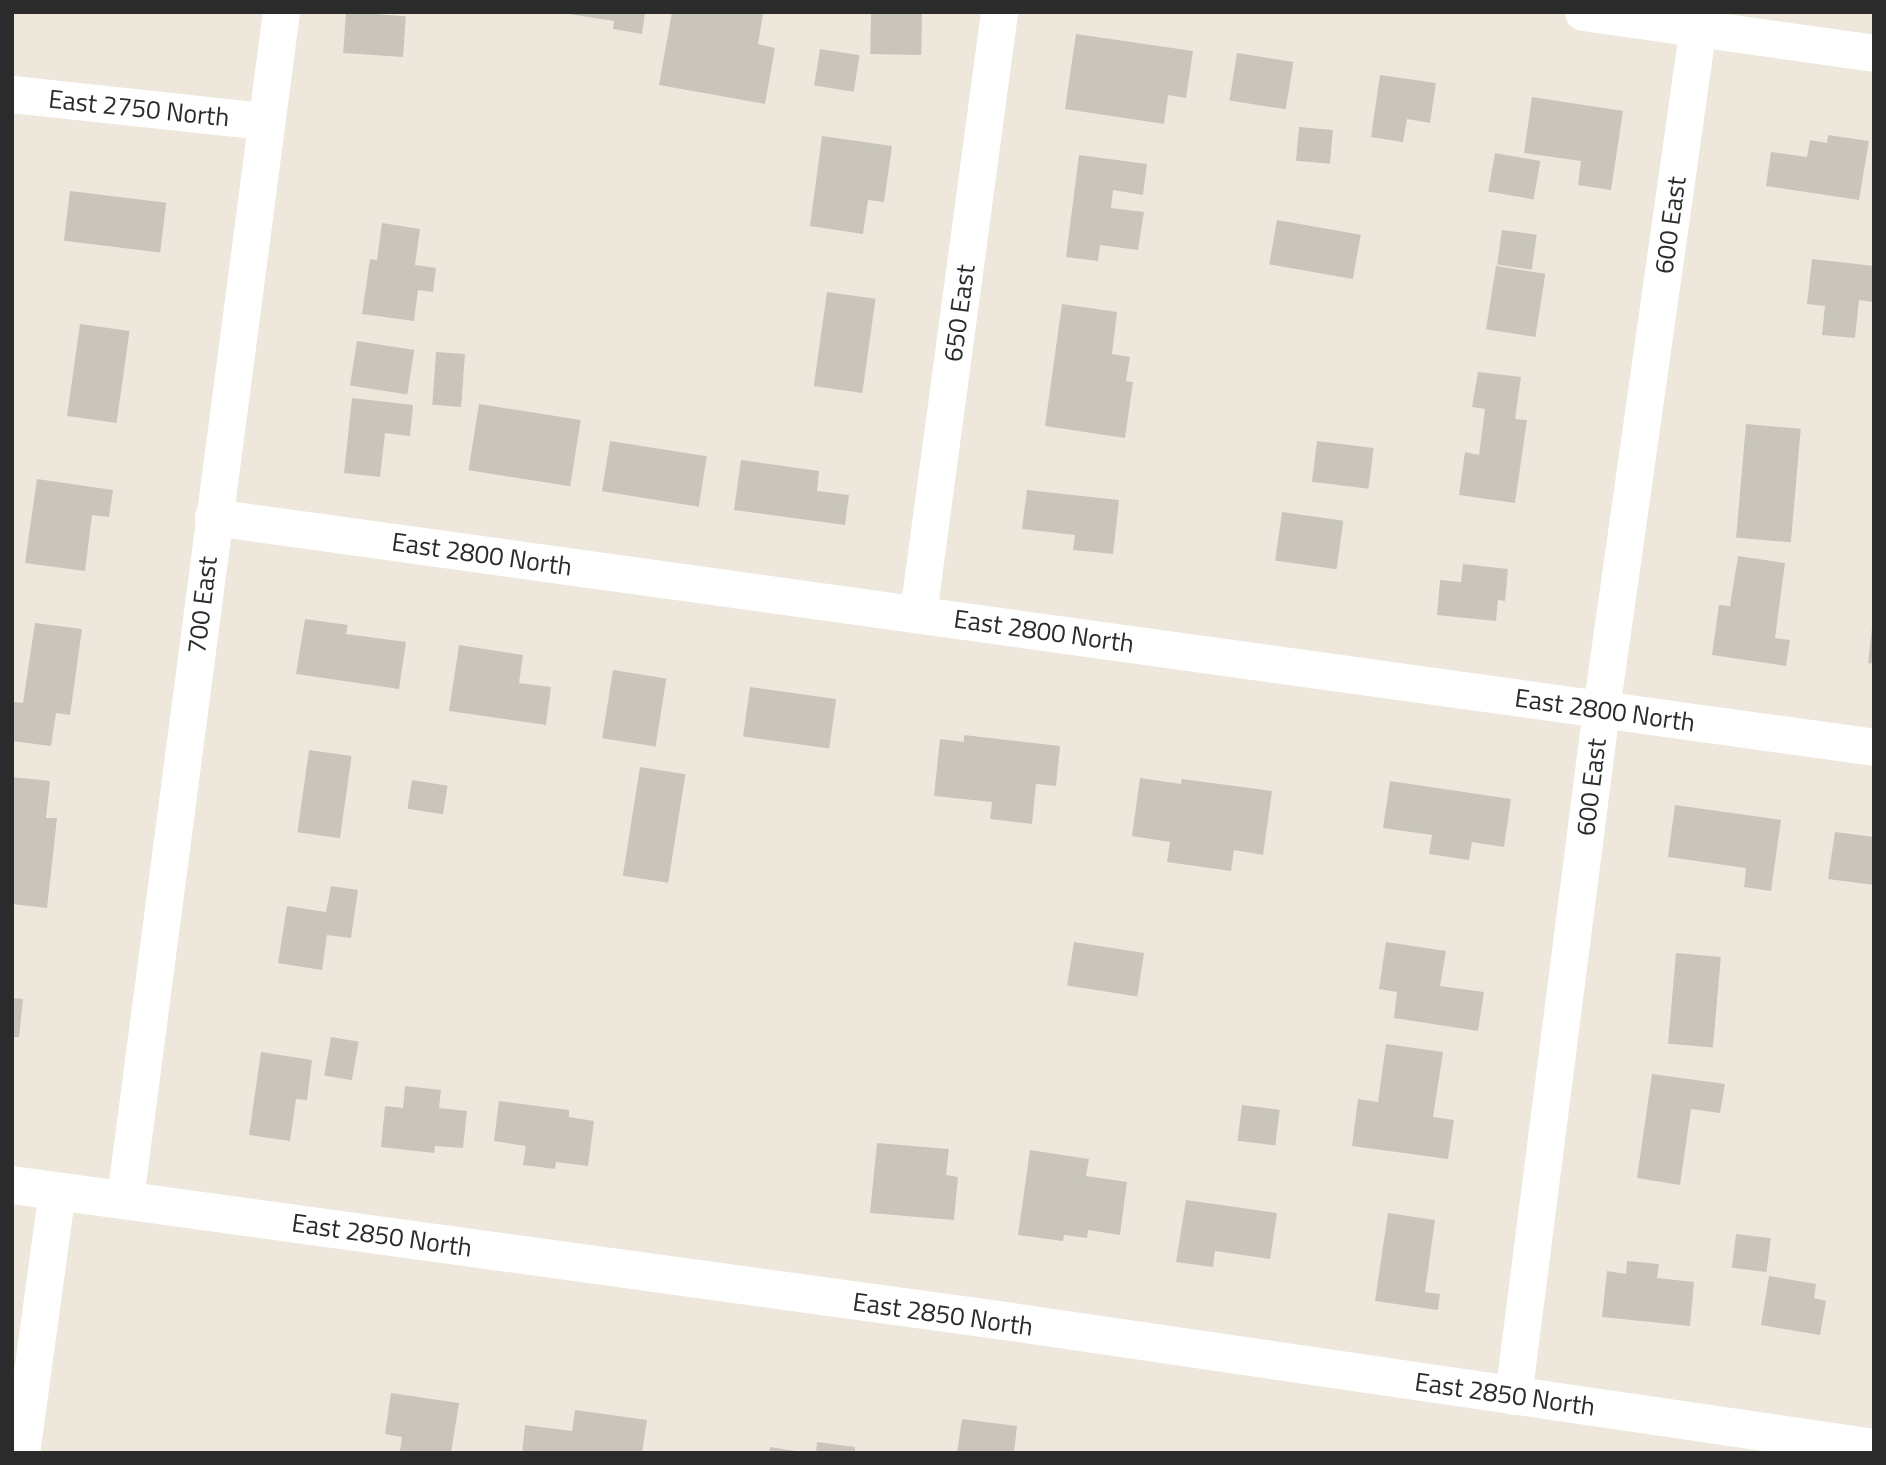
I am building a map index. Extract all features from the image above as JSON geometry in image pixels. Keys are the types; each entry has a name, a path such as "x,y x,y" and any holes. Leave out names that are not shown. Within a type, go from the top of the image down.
{"street":[{"name":"700 East","path":"125,1198 281,12"},
{"name":"650 East","path":"918,613 999,12"},
{"path":"1583,12 1699,21 1874,53"},
{"name":"600 East","path":"1513,1396 1601,709 1699,21"},
{"name":"East 2750 North","path":"12,94 265,121"},
{"name":"East 2800 North","path":"214,517 1874,747"},
{"name":"East 2850 North","path":"12,1185 125,1198 1874,1448"},
{"path":"21,1453 57,1191"}],"building":[{"path":"346,12 406,16 403,57 343,53"},
{"path":"645,12 642,34 613,29 614,21 569,14"},
{"path":"672,12 763,14 758,44 775,48 765,104 659,85"},
{"path":"871,12 922,13 921,55 870,54"},
{"path":"1076,34 1193,51 1186,98 1168,95 1164,124 1065,109"},
{"path":"820,49 860,55 854,92 814,86"},
{"path":"1237,53 1293,62 1286,109 1229,100"},
{"path":"1380,75 1436,83 1430,123 1407,119 1403,142 1371,137"},
{"path":"1532,97 1623,111 1611,190 1578,185 1581,161 1524,153"},
{"path":"1299,127 1333,130 1330,164 1296,161"},
{"path":"1828,135 1869,141 1859,200 1766,186 1771,152 1807,157 1810,140 1827,143"},
{"path":"822,136 892,146 884,202 868,200 863,234 810,226"},
{"path":"1495,153 1540,161 1534,199 1488,191"},
{"path":"1079,155 1147,164 1143,195 1113,190 1111,208 1144,212 1138,250 1100,245 1098,261 1066,257"},
{"path":"70,191 166,203 160,252 64,241"},
{"path":"1277,220 1361,235 1353,279 1269,264"},
{"path":"382,223 420,229 415,265 436,268 433,292 418,290 414,321 362,314 370,259 377,260"},
{"path":"1502,230 1537,235 1532,270 1497,265"},
{"path":"1812,259 1874,266 1874,302 1859,300 1855,338 1822,335 1825,306 1807,304"},
{"path":"1496,266 1545,274 1535,337 1486,329"},
{"path":"827,292 876,299 862,393 814,386"},
{"path":"1062,304 1117,312 1112,354 1130,357 1126,381 1133,382 1125,438 1045,426"},
{"path":"80,324 130,331 117,423 67,416"},
{"path":"357,341 414,350 407,395 350,385"},
{"path":"436,352 465,354 461,407 432,405"},
{"path":"1478,372 1521,377 1515,419 1527,420 1515,503 1459,495 1465,452 1479,455 1485,409 1472,407"},
{"path":"352,398 413,405 410,436 385,433 380,477 344,473"},
{"path":"479,404 581,420 570,486 469,470"},
{"path":"1746,424 1801,429 1791,542 1736,538"},
{"path":"610,441 707,456 699,507 602,491"},
{"path":"1317,441 1374,448 1369,489 1312,482"},
{"path":"741,460 819,471 817,491 849,495 845,525 734,510"},
{"path":"37,479 113,490 109,517 92,515 85,571 25,563"},
{"path":"1027,490 1119,500 1113,554 1073,550 1075,535 1022,529"},
{"path":"1282,512 1343,521 1337,569 1275,561"},
{"path":"1738,556 1785,563 1775,638 1790,640 1786,666 1712,655 1719,605 1730,606"},
{"path":"1463,564 1508,569 1505,601 1498,600 1496,621 1437,615 1440,580 1461,582"},
{"path":"305,619 348,625 346,634 406,642 399,689 296,674"},
{"path":"35,623 82,629 70,715 56,713 51,746 12,741 14,702 23,703"},
{"path":"1874,628 1874,664 1868,663"},
{"path":"459,645 523,655 519,683 551,687 546,725 449,711"},
{"path":"613,670 666,678 656,747 602,738"},
{"path":"750,687 836,699 829,749 743,737"},
{"path":"964,735 1060,746 1056,786 1036,784 1032,824 990,819 992,802 934,796 940,739 964,742"},
{"path":"309,750 352,756 340,838 297,832"},
{"path":"640,767 685,774 668,883 623,876"},
{"path":"12,777 50,781 46,818 57,818 47,908 12,904"},
{"path":"1140,778 1181,784 1182,779 1272,791 1263,855 1234,850 1231,871 1167,862 1170,842 1132,836"},
{"path":"412,780 448,786 443,814 407,809"},
{"path":"1390,781 1511,799 1504,847 1472,842 1469,860 1429,854 1432,835 1383,828"},
{"path":"1675,805 1781,820 1771,891 1744,887 1746,868 1668,857"},
{"path":"1835,832 1874,837 1874,885 1828,879"},
{"path":"331,886 358,890 351,938 327,935 322,970 278,963 287,906 326,912"},
{"path":"1074,942 1144,953 1137,997 1067,985"},
{"path":"1386,942 1446,951 1440,986 1484,992 1478,1031 1394,1018 1397,992 1379,989"},
{"path":"1676,953 1721,957 1713,1048 1668,1044"},
{"path":"12,998 23,999 19,1037 12,1037"},
{"path":"331,1037 359,1042 352,1080 324,1075"},
{"path":"1386,1044 1443,1052 1433,1117 1454,1120 1448,1159 1352,1146 1358,1099 1378,1102"},
{"path":"261,1052 312,1060 307,1100 296,1099 290,1141 249,1135"},
{"path":"1652,1074 1725,1084 1720,1113 1691,1109 1680,1185 1637,1178"},
{"path":"405,1086 441,1090 439,1108 467,1111 463,1148 435,1146 434,1153 381,1147 385,1106 403,1108"},
{"path":"499,1101 569,1110 569,1117 594,1121 588,1166 556,1162 555,1169 523,1165 526,1146 494,1141"},
{"path":"1242,1105 1280,1110 1275,1145 1238,1141"},
{"path":"877,1143 949,1149 946,1175 958,1177 954,1220 870,1213"},
{"path":"1030,1150 1089,1159 1086,1176 1127,1182 1120,1235 1088,1230 1087,1238 1064,1235 1063,1241 1018,1235"},
{"path":"1186,1200 1277,1213 1270,1259 1215,1251 1213,1267 1176,1262"},
{"path":"1388,1213 1435,1220 1425,1292 1440,1294 1438,1310 1375,1301"},
{"path":"1736,1234 1771,1238 1767,1272 1732,1268"},
{"path":"1627,1261 1659,1264 1657,1278 1694,1282 1690,1326 1602,1317 1607,1271 1626,1274"},
{"path":"1769,1276 1816,1284 1814,1298 1826,1301 1820,1335 1761,1325"},
{"path":"391,1393 459,1403 451,1453 400,1451 402,1437 385,1434"},
{"path":"575,1410 647,1420 642,1453 522,1453 525,1425 572,1431"},
{"path":"962,1419 1017,1426 1014,1453 957,1453"},
{"path":"817,1442 855,1447 855,1453 816,1453"},
{"path":"770,1447 796,1451 796,1453 769,1453"}]}
